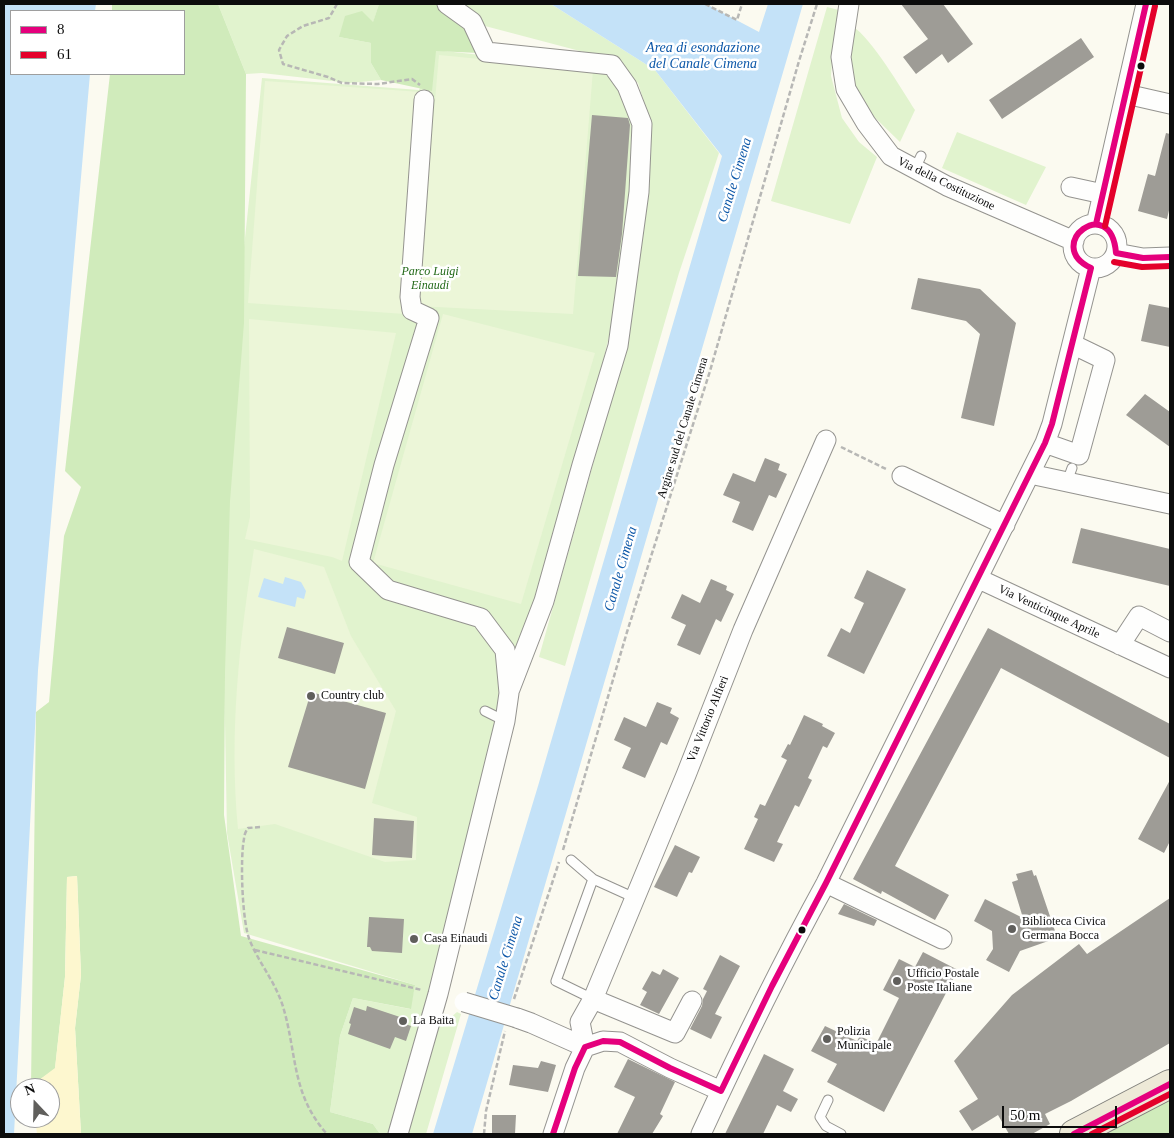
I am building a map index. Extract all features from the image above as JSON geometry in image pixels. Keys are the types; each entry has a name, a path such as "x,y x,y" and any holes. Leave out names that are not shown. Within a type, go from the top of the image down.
{"main road":[{"path":"1074,1134 1170,1084"}],"street":[{"path":"398,1134 438,994 505,721 509,693 544,601 618,346 639,192 642,124 627,86 612,66 486,52 472,22 447,4"},
{"name":"Via della Costituzione","path":"849,4 841,57 846,89 866,123 896,164 918,162 963,194 1074,240"},
{"path":"1096,224 1146,4"},
{"path":"1126,94 1170,104"},
{"path":"424,100 410,297 412,310 429,318 384,464 359,562 388,590 481,618 505,650 509,693"},
{"path":"1071,187 1103,194"},
{"path":"1096,224 1106,227 1113,233 1117,243 1116,253 1112,260 1103,267 1091,268 1083,265 1078,260 1073,250 1074,240 1078,232 1085,226 1096,224"},
{"path":"1116,253 1143,258 1170,257"},
{"path":"700,1134 1045,443 1052,424 1091,268"},
{"path":"1045,443 1079,455 1104,360 1072,344"},
{"name":"Via Vittorio Alfieri","path":"585,1047 580,1022 592,999 635,898 743,630 826,440"},
{"path":"1030,474 1069,475 1170,504"},
{"path":"902,476 1005,525"},
{"name":"Via Venticinque Aprile","path":"978,578 1170,668"},
{"path":"1120,645 1139,616 1170,632"},
{"path":"826,883 942,939"},
{"path":"438,994 567,1038 585,1047 603,1041 620,1042 670,1068 721,1091"},
{"path":"592,999 675,1033 692,1001"},
{"path":"553,1134 575,1068 585,1047"}],"lane":[{"path":"485,711 505,721"},
{"path":"571,860 593,879 635,898"},
{"path":"592,999 556,981 593,879"},
{"path":"828,1100 820,1117 826,1126 840,1134"}],"path":[{"path":"337,4 329,18 303,26 287,36 279,50 283,64 342,83 378,84 412,79 422,87 424,100"},
{"path":"705,4 737,20 742,4"},
{"name":"Argine sud del Canale Cimena","path":"484,1134 486,1111 511,1018 627,632 710,371 799,60 817,4"},
{"path":"826,440 902,476"},
{"path":"260,827 248,828 244,839 242,884 246,929 254,950 279,995 285,1011 300,1088 317,1122 327,1134"},
{"path":"254,950 438,994"}],"green space":[{"path":"112,4 218,4 246,74 244,323 230,501 225,672 224,815 241,936 415,985 411,1009 353,998 340,1036 330,1112 373,1124 380,1134 81,1134 75,1028 81,975 77,876 67,877 65,977 55,1069 42,1078 31,1078 36,712 49,702 64,536 81,487 65,471 110,75 185,75 185,10 112,10"},
{"path":"218,4 379,4 373,23 339,37 371,43 371,63 381,80 350,83 262,73 246,74"},
{"path":"379,4 441,4 468,24 479,53 436,51 432,91 381,80 371,63 371,43 339,37 345,16 362,11 373,22"},
{"path":"455,4 551,4 655,70 719,153 679,273 565,666 539,657 632,317 643,230 652,127 638,83 614,60 485,26"},
{"path":"827,7 839,10 833,46 831,76 842,118 859,142 877,157 850,224 771,201"},
{"path":"853,27 877,52 915,110 900,142 863,106 851,72 850,49"},
{"name":"Parco Luigi Einaudi","path":"435,50 609,69 630,100 638,138 615,312 579,460 530,612 445,937 390,1134 380,1134 373,1124 330,1112 340,1036 353,998 410,1009 415,985 244,933 227,833 223,612 235,332 262,78 419,90"},
{"path":"439,55 593,70 573,314 417,306"},
{"path":"265,81 421,92 405,314 248,303"},
{"path":"957,132 1046,167 1026,205 942,168"},
{"path":"443,314 595,353 521,604 373,563"},
{"path":"249,319 396,333 342,561 332,557 245,539 250,517"},
{"name":"Country club","path":"254,549 324,567 351,636 396,711 372,803 417,817 416,860 385,862 275,824 238,829 235,793 237,688"},
{"path":"457,1012 461,1014 426,1134 402,1134 441,1016 450,1018"},
{"path":"1170,1097 1170,1134 1106,1134"}],"sand":[{"path":"77,876 81,975 75,1028 81,1134 37,1134 36,1128 60,1128 60,1078 42,1078 55,1068 65,977 67,877"}],"water":[{"path":"4,4 96,4 95,10 10,10 10,75 90,75 38,670 17,1078 10,1078 10,1128 14,1128 14,1134 4,1134"},
{"path":"551,4 706,4 759,32 768,4 803,4 472,1134 433,1134 538,786 722,156 655,70"},
{"path":"285,577 301,582 306,591 304,599 297,597 295,607 258,597 264,578 283,584"}],"building":[{"path":"901,4 943,4 973,44 948,63 942,54 916,74 903,57 928,39"},
{"path":"1081,38 1094,57 1002,119 989,100"},
{"path":"592,115 628,118 630,125 622,234 616,277 578,276"},
{"path":"1166,133 1170,134 1170,206 1167,219 1138,211 1148,174 1155,176"},
{"path":"918,278 980,289 1016,323 994,426 961,418 980,334 966,321 911,309"},
{"path":"1149,304 1170,308 1170,347 1141,341"},
{"path":"1145,394 1170,412 1170,447 1126,415"},
{"path":"765,458 780,464 778,470 787,474 776,498 769,495 753,531 732,522 740,502 723,495 733,473 755,482"},
{"path":"1081,528 1170,549 1170,586 1072,563"},
{"path":"867,570 906,589 864,674 827,656 841,628 850,633 864,603 854,598"},
{"path":"711,579 727,586 726,590 734,594 721,622 716,619 700,655 677,645 686,625 671,618 682,594 700,603"},
{"path":"287,627 344,643 335,674 278,658"},
{"path":"988,628 1170,724 1170,758 1001,668 895,866 949,895 935,920 882,891 881,894 853,879"},
{"path":"311,692 386,713 365,789 288,767"},
{"path":"657,702 672,708 670,713 679,718 667,745 661,742 645,778 622,768 631,748 614,740 624,717 646,727"},
{"path":"804,715 823,724 822,726 835,733 827,748 823,746 808,778 812,780 799,807 795,805 777,842 783,844 774,862 744,849 758,819 754,817 760,804 765,806 787,760 781,757 788,744 790,745"},
{"path":"1170,780 1170,841 1164,853 1138,839"},
{"path":"374,818 414,821 412,858 372,855"},
{"path":"675,845 700,857 692,873 689,872 677,897 654,887"},
{"path":"1032,870 1034,876 1036,875 1055,931 1052,932 1054,939 1020,951 1009,972 986,960 993,949 992,931 974,921 985,899 1023,918 1012,882 1018,880 1016,874"},
{"path":"1170,898 1170,1043 1071,1101 1045,1114 1050,1124 1032,1134 1009,1134 998,1115 972,1131 959,1111 978,1099 954,1061 1012,995 1079,944 1087,954"},
{"path":"844,904 877,920 874,926 838,914"},
{"path":"369,917 404,919 402,953 372,951 370,947 367,947"},
{"path":"923,952 958,970 884,1112 827,1082 837,1064 811,1051 825,1026 857,1041 860,1036 876,1044 899,998 883,990 899,959 915,967"},
{"path":"720,955 740,966 715,1014 722,1017 711,1039 690,1029 702,1006 707,991 703,989"},
{"path":"663,969 679,978 659,1014 640,1005 647,992 642,989 652,971 660,975"},
{"path":"367,1006 400,1017 400,1022 411,1026 406,1041 395,1037 390,1049 348,1034 354,1007 366,1011"},
{"path":"764,1054 794,1069 783,1091 798,1099 791,1112 777,1105 763,1134 725,1134"},
{"path":"628,1059 675,1082 660,1114 663,1116 652,1134 617,1134 635,1097 614,1087"},
{"path":"541,1061 556,1065 548,1092 509,1085 513,1065 538,1068"},
{"path":"492,1115 516,1115 515,1134 492,1134"}],"transit line":[{"name":"8","path":"1096,224 1146,4"},
{"name":"61","path":"1105,226 1155,6"},
{"name":"8","path":"553,1134 575,1068 585,1047 603,1041 620,1042 670,1068 721,1091 1045,443 1052,424 1091,268 1078,258 1074,247 1076,237 1083,229 1093,225 1103,226 1111,235 1116,253 1143,258 1170,257"},
{"name":"61","path":"1114,262 1142,267 1170,266"},
{"name":"8","path":"1074,1134 1170,1084"},
{"name":"61","path":"1092,1134 1170,1094"}],"place":[{"name":"Country club","path":"311,696"},
{"name":"Biblioteca Civica Germana Bocca","path":"1012,929"},
{"name":"Casa Einaudi","path":"414,939"},
{"name":"Ufficio Postale Poste Italiane","path":"897,981"},
{"name":"La Baita","path":"403,1021"},
{"name":"Polizia Municipale","path":"827,1039"}],"water label":[{"name":"Area di esondazione del Canale Cimena","path":"703,56"},
{"name":"Canale Cimena","path":"735,180"},
{"name":"Canale Cimena","path":"621,569"},
{"name":"Canale Cimena","path":"506,958"}]}
